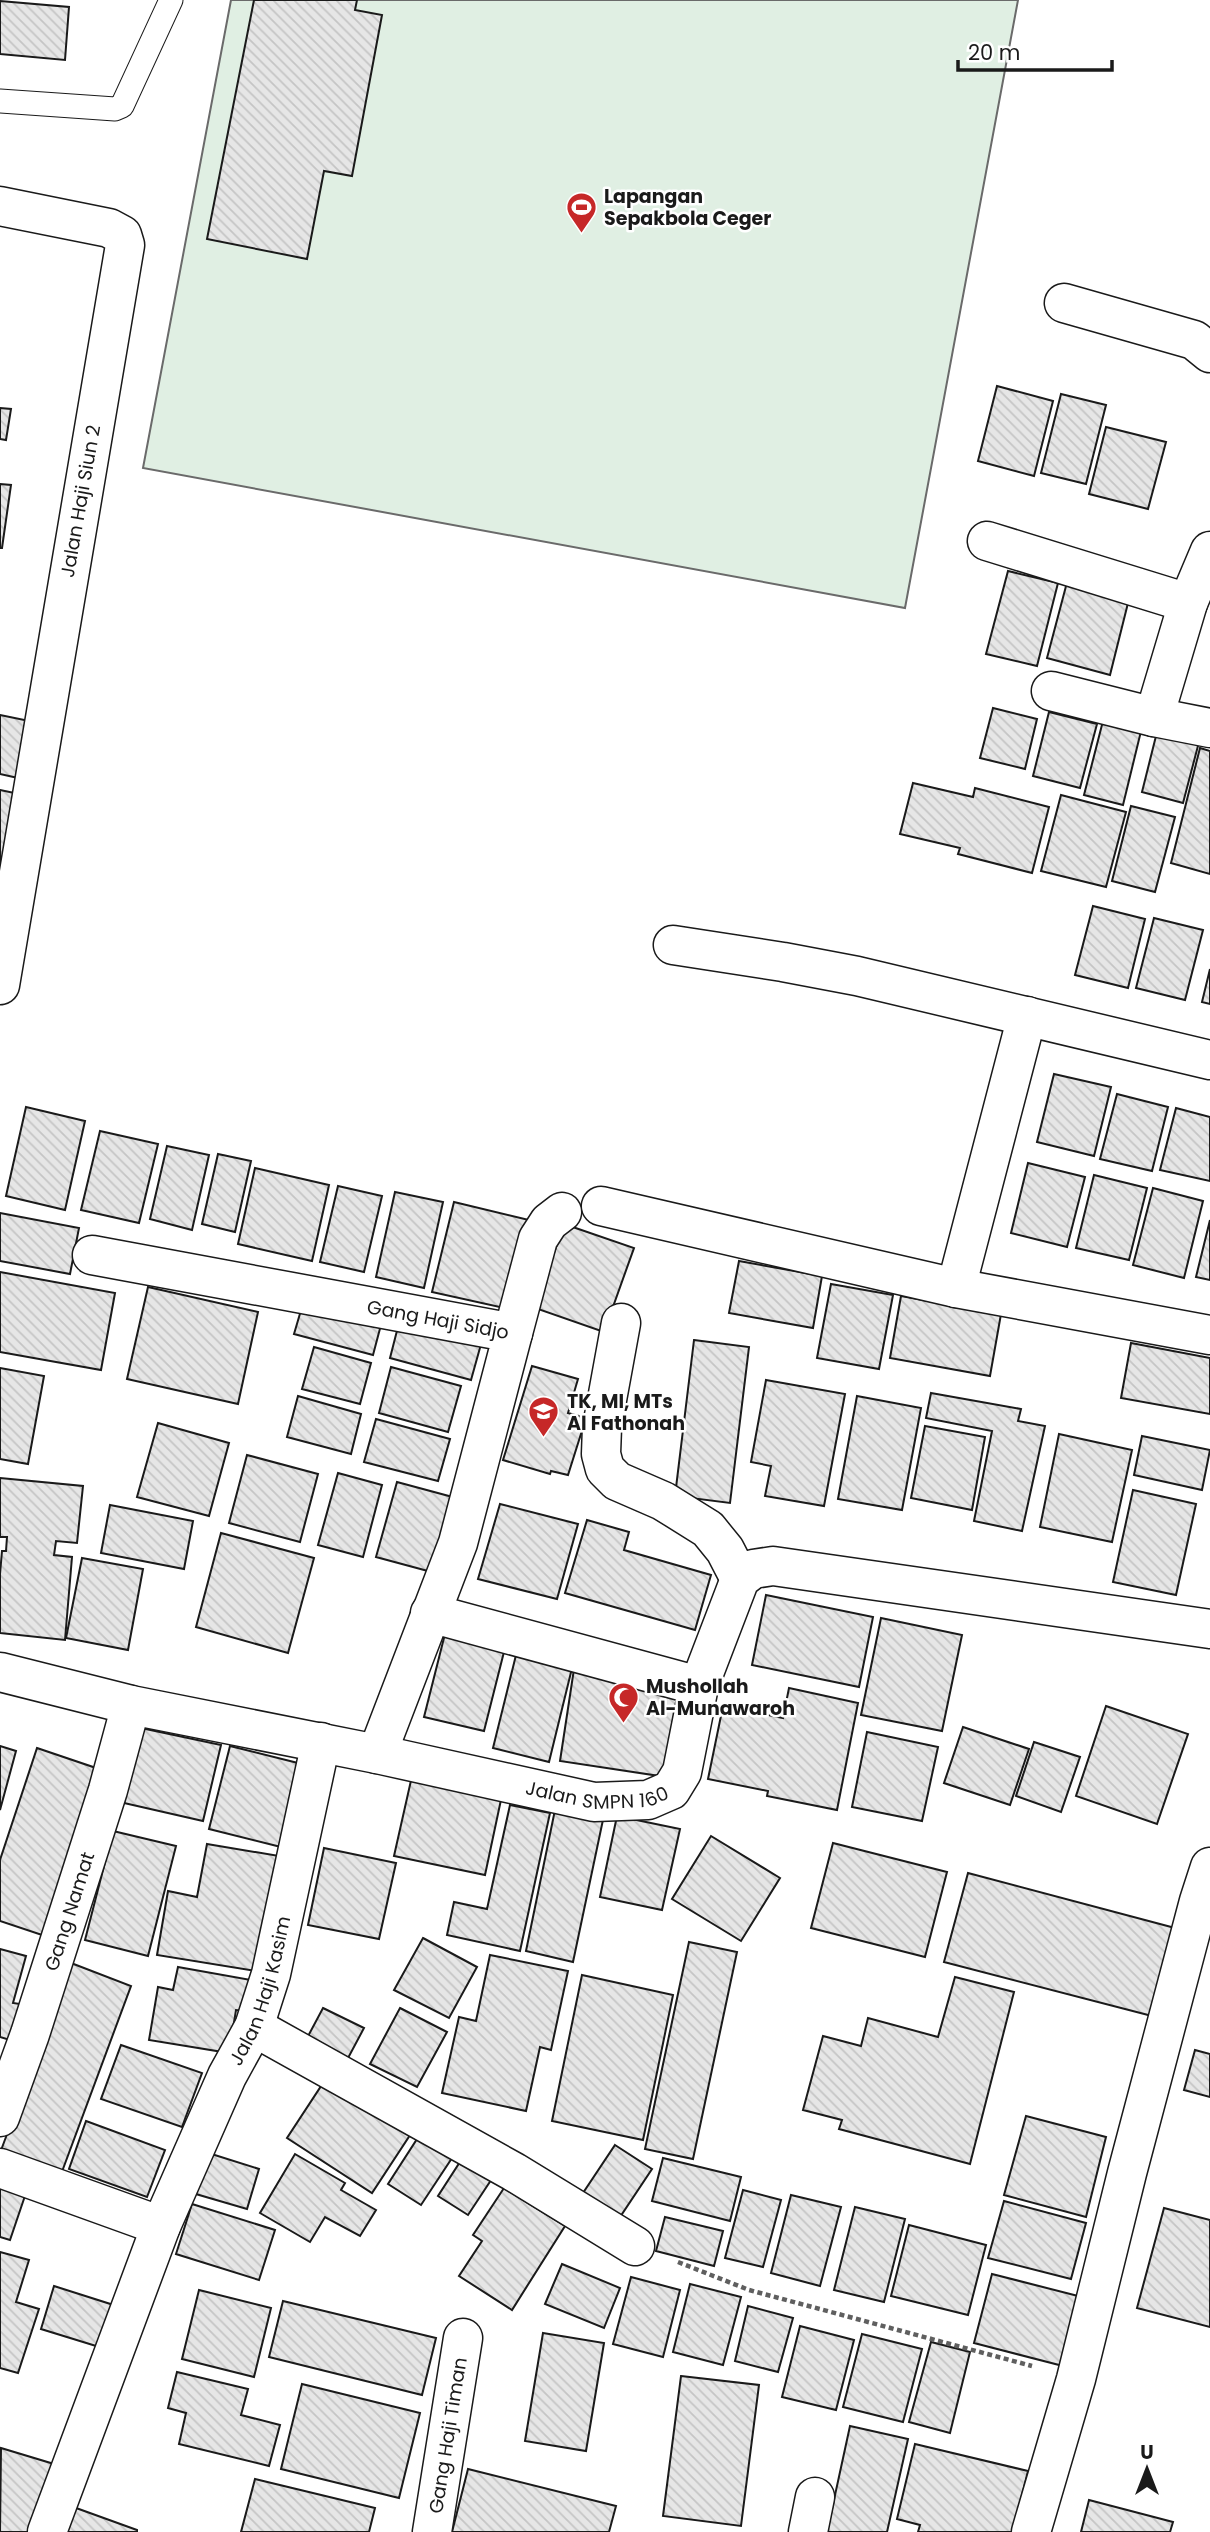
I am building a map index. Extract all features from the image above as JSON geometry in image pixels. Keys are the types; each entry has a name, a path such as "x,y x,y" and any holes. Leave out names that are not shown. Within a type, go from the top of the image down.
{"street":[{"name":"Jalan Haji Siun 2","path":"0,206 109,228 122,234 125,245 7,890 0,985"},
{"path":"1064,303 1194,340 1210,353"},
{"path":"987,541 1188,603"},
{"path":"1154,718 1188,603 1210,551"},
{"path":"1051,691 1154,718 1210,728"},
{"path":"673,945 783,961 857,976 1210,1060"},
{"path":"957,1288 1027,1016"},
{"path":"601,1206 957,1288 1210,1335"},
{"path":"513,1333 538,1239 549,1222 562,1212"},
{"name":"Gang Haji Sidjo","path":"92,1255 513,1333 458,1543 377,1754"},
{"path":"621,1323 602,1427 601,1454 605,1469 617,1481 663,1501 708,1529 725,1550 740,1579 753,1569 773,1566 1210,1629"},
{"name":"Jalan SMPN 160","path":"0,1672 131,1705 321,1742 594,1802 648,1800 671,1790 682,1772 699,1686 740,1579"},
{"path":"430,1613 699,1686"},
{"name":"Gang Namat","path":"0,2117 30,2034 108,1790 131,1705"},
{"name":"Jalan Haji Kasim","path":"47,2532 162,2226 228,2076 254,2027 271,1974 321,1742"},
{"path":"1031,2532 1076,2379 1130,2160 1210,1867"},
{"path":"254,2027 514,2172 635,2246"},
{"path":"0,2168 162,2226"},
{"name":"Gang Haji Timan","path":"432,2532 463,2338"}],"lane":[{"path":"0,101 115,109 122,106 171,0"}],"path":[{"path":"635,2246 749,2290 1076,2379"}],"green space":[{"name":"Lapangan Sepakbola Ceger","path":"231,0 1018,0 905,608 143,468"}],"building":[{"path":"254,0 357,0 355,10 382,15 352,176 324,171 307,259 207,239"},
{"path":"0,1 69,7 65,60 0,54"},
{"path":"997,386 1053,401 1034,476 978,461"},
{"path":"1061,394 1106,405 1086,484 1041,473"},
{"path":"0,408 11,409 6,440 0,439"},
{"path":"1106,427 1166,442 1148,509 1089,494"},
{"path":"0,484 11,485 2,548 0,548"},
{"path":"1008,571 1058,583 1037,666 986,654"},
{"path":"1070,571 1132,587 1110,675 1047,658"},
{"path":"993,708 1037,719 1025,769 980,758"},
{"path":"1049,712 1097,724 1080,788 1033,776"},
{"path":"0,715 39,723 27,780 0,774"},
{"path":"1104,717 1142,727 1123,805 1084,795"},
{"path":"1157,732 1199,742 1183,803 1142,792"},
{"path":"1200,748 1210,751 1210,874 1171,863"},
{"path":"913,783 973,797 975,788 1049,807 1032,873 958,854 960,848 900,834"},
{"path":"0,790 24,795 7,868 0,867"},
{"path":"1061,795 1126,812 1106,887 1041,871"},
{"path":"1131,806 1175,817 1155,892 1112,881"},
{"path":"1093,906 1145,919 1128,988 1075,975"},
{"path":"1154,918 1203,930 1185,1000 1136,988"},
{"path":"1210,969 1210,1004 1202,1002"},
{"path":"1054,1074 1111,1087 1094,1156 1037,1142"},
{"path":"1117,1094 1168,1107 1152,1171 1100,1159"},
{"path":"26,1107 85,1121 65,1210 6,1196"},
{"path":"1176,1108 1210,1117 1210,1181 1160,1170"},
{"path":"100,1131 158,1144 139,1223 81,1210"},
{"path":"167,1146 209,1155 192,1230 150,1219"},
{"path":"218,1154 251,1161 235,1232 202,1224"},
{"path":"1028,1163 1085,1177 1067,1247 1011,1233"},
{"path":"255,1168 329,1185 312,1261 238,1244"},
{"path":"1094,1175 1147,1188 1129,1260 1076,1248"},
{"path":"338,1186 382,1196 364,1272 320,1262"},
{"path":"1153,1188 1203,1201 1184,1278 1133,1265"},
{"path":"395,1192 443,1202 424,1288 376,1277"},
{"path":"454,1202 533,1221 513,1310 432,1292"},
{"path":"0,1213 79,1228 70,1274 0,1261"},
{"path":"1210,1220 1210,1280 1196,1277"},
{"path":"564,1224 634,1248 604,1332 535,1308"},
{"path":"739,1261 822,1276 813,1328 729,1313"},
{"path":"0,1272 115,1293 101,1370 0,1352"},
{"path":"831,1284 893,1295 879,1369 817,1358"},
{"path":"148,1287 258,1312 238,1404 127,1379"},
{"path":"901,1296 1001,1314 990,1376 890,1358"},
{"path":"304,1300 382,1321 373,1355 294,1334"},
{"path":"401,1315 483,1337 471,1380 390,1358"},
{"path":"694,1340 749,1347 730,1503 675,1496"},
{"path":"1131,1343 1210,1358 1210,1414 1121,1398"},
{"path":"314,1347 371,1363 360,1404 302,1389"},
{"name":"TK, MI, MTs Al Fathonah","path":"532,1366 578,1379 568,1413 586,1418 568,1475 551,1471 550,1474 503,1460"},
{"path":"391,1367 461,1386 448,1432 379,1413"},
{"path":"0,1368 44,1376 28,1464 0,1459"},
{"path":"766,1380 845,1394 824,1506 765,1496 771,1466 751,1462"},
{"path":"931,1393 1021,1409 1018,1421 1045,1426 1022,1531 974,1521 992,1431 926,1418"},
{"path":"298,1396 361,1414 351,1454 287,1437"},
{"path":"857,1396 921,1408 902,1510 838,1499"},
{"path":"376,1419 450,1439 438,1481 364,1462"},
{"path":"158,1423 229,1443 209,1516 137,1497"},
{"path":"925,1426 985,1437 972,1510 911,1498"},
{"path":"1059,1434 1132,1450 1112,1542 1040,1527"},
{"path":"1142,1436 1210,1450 1202,1490 1134,1475"},
{"path":"247,1455 318,1474 300,1542 229,1523"},
{"path":"338,1473 382,1485 363,1557 318,1545"},
{"path":"0,1478 83,1486 77,1543 56,1541 54,1555 72,1557 65,1640 0,1633 0,1574 2,1551 6,1551 7,1537 0,1537"},
{"path":"397,1482 460,1499 439,1574 376,1557"},
{"path":"1133,1490 1196,1504 1176,1595 1113,1582"},
{"path":"500,1504 578,1524 557,1599 478,1579"},
{"path":"110,1505 193,1521 184,1569 101,1553"},
{"path":"587,1520 629,1532 624,1550 711,1575 695,1630 565,1593"},
{"path":"221,1533 314,1558 288,1653 196,1627"},
{"path":"82,1558 143,1569 128,1650 66,1638"},
{"path":"766,1595 873,1617 859,1687 752,1665"},
{"path":"881,1618 962,1635 942,1731 861,1715"},
{"path":"448,1622 508,1636 484,1731 424,1717"},
{"path":"518,1647 574,1660 549,1762 493,1748"},
{"name":"Mushollah Al-Munawaroh","path":"574,1669 687,1686 673,1778 560,1761"},
{"path":"789,1688 858,1703 837,1810 767,1796 768,1791 708,1779 723,1706 783,1718"},
{"path":"1106,1706 1188,1734 1157,1824 1076,1796"},
{"path":"963,1727 1029,1749 1010,1805 944,1783"},
{"path":"141,1728 221,1745 203,1821 124,1803"},
{"path":"867,1732 938,1747 922,1821 852,1807"},
{"path":"1034,1742 1080,1757 1061,1812 1016,1796"},
{"path":"0,1746 16,1751 0,1810"},
{"path":"230,1746 302,1764 281,1847 209,1829"},
{"path":"37,1748 96,1768 42,1935 0,1921 0,1860"},
{"path":"412,1776 502,1795 485,1875 394,1856"},
{"path":"510,1805 550,1813 520,1951 447,1935 454,1902 487,1909"},
{"path":"556,1805 604,1815 573,1962 526,1951"},
{"path":"617,1816 680,1829 662,1910 600,1897"},
{"path":"113,1831 176,1846 148,1956 85,1940"},
{"path":"711,1836 780,1878 741,1941 672,1899"},
{"path":"833,1843 947,1872 925,1957 811,1928"},
{"path":"207,1844 285,1857 256,1971 157,1955 168,1891 197,1897"},
{"path":"324,1848 396,1863 379,1939 308,1925"},
{"path":"968,1873 1175,1928 1152,2016 944,1962"},
{"path":"423,1938 477,1967 449,2018 394,1990"},
{"path":"689,1942 737,1952 693,2159 645,2149"},
{"path":"0,1949 26,1956 13,2003 20,2004 10,2040 0,2037"},
{"path":"490,1955 568,1971 551,2050 540,2047 526,2111 442,2093 459,2017 476,2021"},
{"path":"71,1963 131,1986 60,2177 0,2153"},
{"path":"178,1967 251,1980 245,2011 236,2010 229,2053 149,2040 158,1987 173,1990"},
{"path":"582,1975 673,1995 643,2140 552,2121"},
{"path":"955,1977 1014,1992 970,2164 839,2129 842,2120 803,2110 823,2036 861,2046 868,2018 938,2037"},
{"path":"323,2008 364,2028 347,2060 306,2040"},
{"path":"400,2008 447,2032 417,2087 370,2064"},
{"path":"121,2045 202,2073 182,2127 101,2099"},
{"path":"1195,2050 1210,2054 1210,2097 1184,2090"},
{"path":"329,2074 414,2129 372,2193 287,2138"},
{"path":"1026,2116 1106,2137 1086,2217 1004,2195"},
{"path":"86,2121 165,2150 147,2197 69,2169"},
{"path":"419,2136 452,2158 421,2205 388,2184"},
{"path":"615,2145 652,2169 618,2220 581,2196"},
{"path":"469,2148 499,2168 468,2215 438,2196"},
{"path":"202,2151 259,2169 247,2209 189,2192"},
{"path":"295,2154 345,2183 341,2190 376,2210 360,2236 325,2217 310,2242 260,2213"},
{"path":"663,2158 741,2177 730,2221 652,2201"},
{"path":"0,2178 28,2187 10,2240 0,2237"},
{"path":"504,2188 565,2226 512,2310 459,2276 482,2241 473,2235"},
{"path":"743,2190 781,2200 763,2267 725,2258"},
{"path":"791,2195 841,2207 820,2286 771,2273"},
{"path":"1004,2201 1086,2223 1071,2279 988,2258"},
{"path":"192,2204 275,2230 259,2280 176,2254"},
{"path":"855,2207 905,2219 884,2302 834,2290"},
{"path":"1164,2208 1210,2220 1210,2327 1137,2308"},
{"path":"665,2217 723,2231 714,2266 656,2251"},
{"path":"909,2225 986,2245 968,2315 891,2296"},
{"path":"0,2252 29,2260 16,2302 39,2309 18,2373 0,2368"},
{"path":"562,2264 620,2288 604,2328 545,2304"},
{"path":"992,2274 1082,2297 1063,2366 974,2343"},
{"path":"631,2277 680,2290 663,2357 613,2344"},
{"path":"690,2284 741,2297 723,2365 673,2352"},
{"path":"54,2286 123,2308 109,2350 41,2329"},
{"path":"199,2290 271,2308 254,2377 182,2359"},
{"path":"283,2301 436,2338 422,2395 269,2357"},
{"path":"748,2306 793,2318 778,2372 735,2361"},
{"path":"800,2326 854,2340 836,2410 782,2397"},
{"path":"543,2333 604,2343 586,2451 525,2441"},
{"path":"862,2334 922,2349 903,2422 843,2407"},
{"path":"931,2342 970,2352 950,2433 909,2422"},
{"path":"177,2372 248,2389 241,2415 280,2425 269,2466 179,2444 186,2413 168,2408"},
{"path":"681,2376 759,2385 741,2526 663,2516"},
{"path":"302,2384 420,2413 399,2498 281,2469"},
{"path":"850,2426 908,2439 887,2532 827,2532"},
{"path":"915,2444 1028,2471 1013,2532 918,2532 920,2525 897,2519"},
{"path":"1,2448 54,2464 32,2532 0,2532"},
{"path":"468,2469 616,2506 609,2532 452,2532"},
{"path":"255,2479 375,2508 369,2532 241,2532"},
{"path":"1089,2500 1173,2522 1170,2532 1081,2532"},
{"path":"65,2504 137,2530 137,2532 55,2532"}],"place":[{"name":"Lapangan Sepakbola Ceger","path":"581,234"},
{"name":"TK, MI, MTs Al Fathonah","path":"544,1439"},
{"name":"Mushollah Al-Munawaroh","path":"623,1724"}]}
